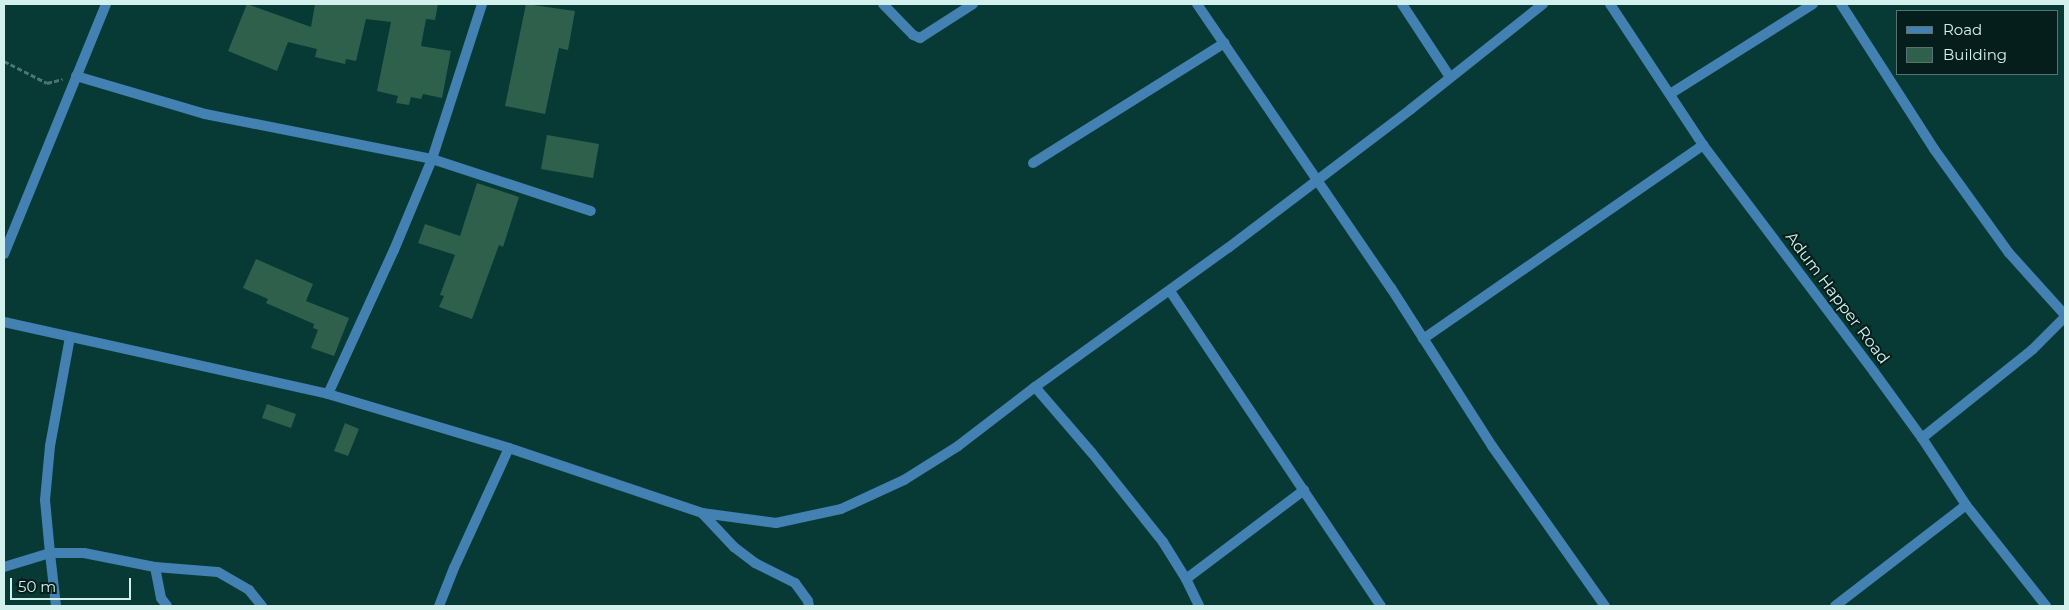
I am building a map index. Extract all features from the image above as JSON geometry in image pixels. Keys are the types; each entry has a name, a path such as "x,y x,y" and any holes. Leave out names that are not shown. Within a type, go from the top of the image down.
{"street":[{"path":"4,254 106,4"},
{"path":"328,394 394,250 432,159 482,4"},
{"path":"883,4 913,35 920,38 972,4"},
{"path":"1198,4 1318,178 1492,446 1605,606"},
{"path":"1402,4 1450,78"},
{"path":"4,322 328,394 510,448 702,513 776,523 841,509 904,480 950,450 1170,291 1450,78 1543,4"},
{"name":"Adum Happer Road","path":"1610,4 1703,145 1922,438 1966,505 2046,606"},
{"path":"1670,94 1813,4"},
{"path":"1841,4 1934,149 2009,253 2065,316 2032,350 1922,438"},
{"path":"1033,164 1224,42"},
{"path":"76,76 205,114 432,159 591,211"},
{"path":"1423,339 1703,145"},
{"path":"1170,291 1380,606"},
{"path":"56,606 45,500 50,446 70,337"},
{"path":"1035,387 1163,542 1186,579 1199,606"},
{"path":"439,606 454,568 510,448"},
{"path":"1186,579 1304,490"},
{"path":"1835,606 1966,505"},
{"path":"702,513 734,547 755,563 795,583 808,601 809,606"},
{"path":"4,567 50,553 84,553 154,567 218,572 250,590 262,606"},
{"path":"154,567 161,598 167,606"}],"path":[{"path":"4,61 47,83 76,76"}],"building":[{"path":"247,4 311,27 315,4 438,4 435,20 426,19 421,46 451,51 442,98 423,94 421,99 411,97 409,105 396,103 398,96 377,91 391,22 366,19 356,61 346,59 345,64 315,57 317,49 288,42 277,71 228,51"},
{"path":"526,4 575,11 568,50 559,48 545,114 505,106"},
{"path":"547,135 599,144 593,178 541,169"},
{"path":"477,183 519,197 503,247 499,245 472,319 439,307 444,296 440,295 455,255 418,243 425,224 460,236"},
{"path":"256,259 313,284 306,301 349,318 334,356 311,348 318,330 313,328 314,324 266,303 268,299 243,288"},
{"path":"267,404 296,414 291,428 262,418"},
{"path":"345,423 359,429 348,456 334,451"}]}
